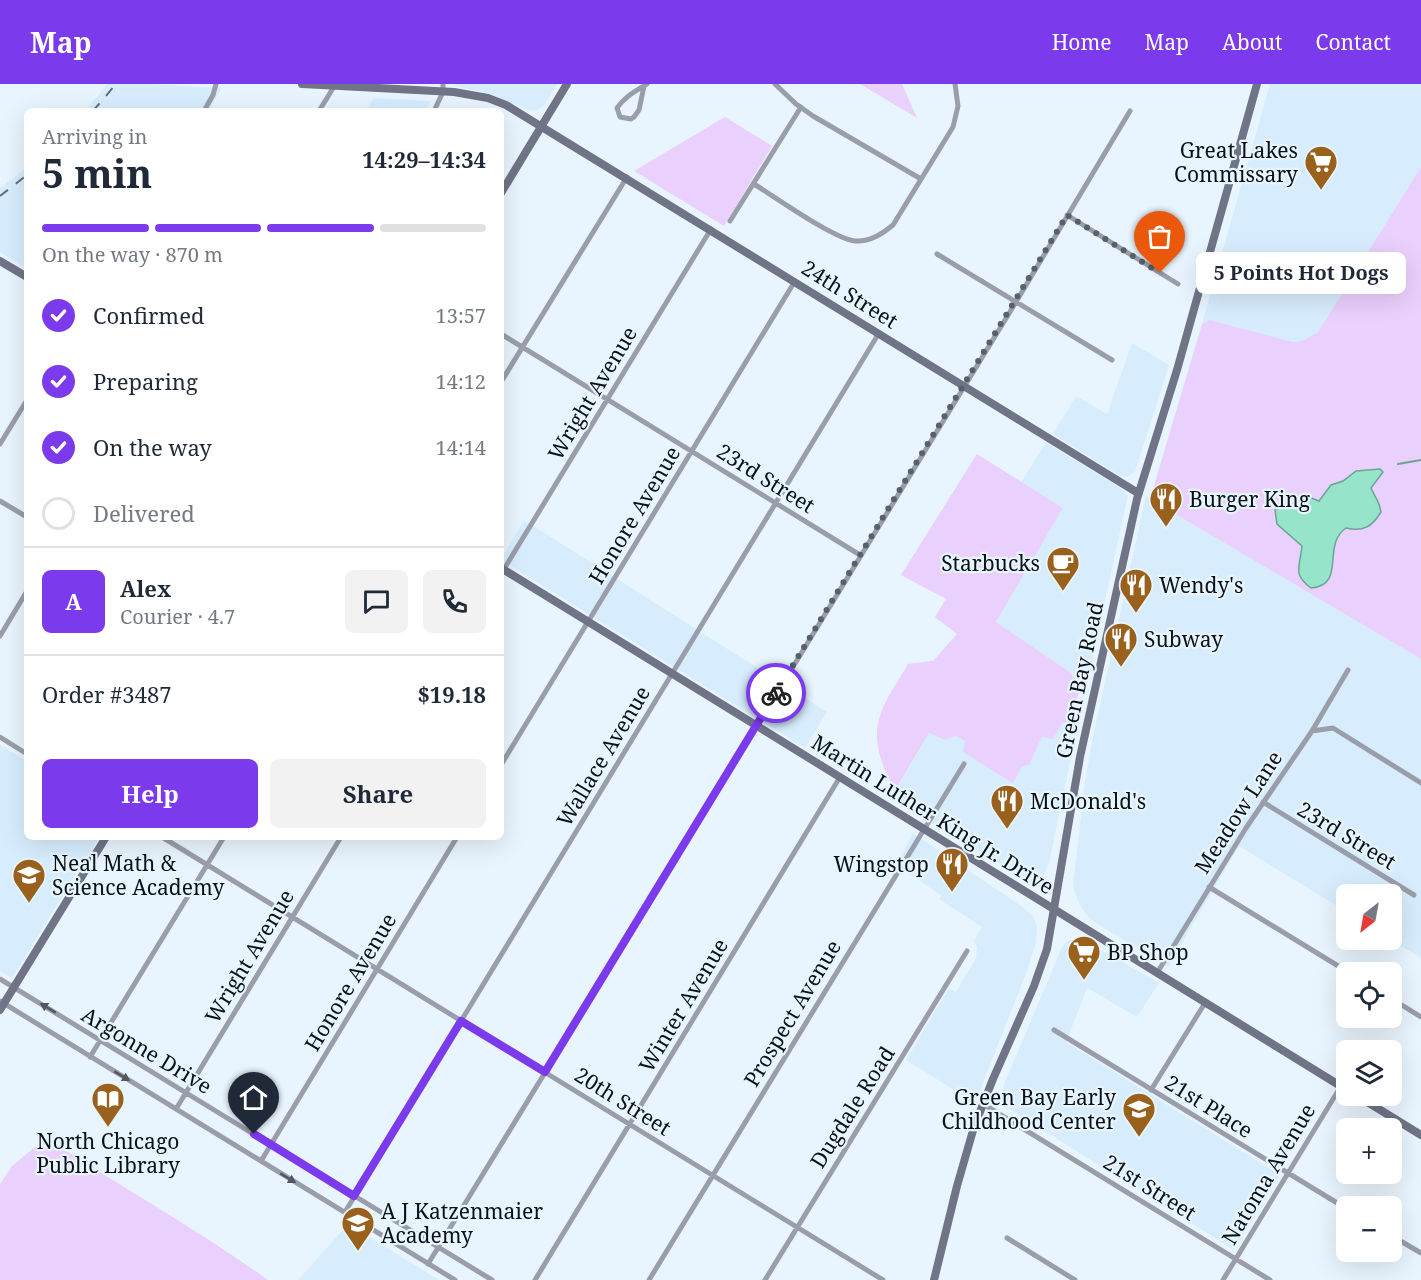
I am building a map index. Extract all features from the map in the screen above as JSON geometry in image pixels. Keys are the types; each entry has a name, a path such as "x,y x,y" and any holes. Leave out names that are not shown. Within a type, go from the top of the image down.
{"street":[{"path":"206,108 216,84"},
{"name":"24th Street","path":"302,84 443,88 497,101 542,125 1138,493"},
{"path":"504,188 567,84"},
{"path":"775,84 801,107 921,178"},
{"path":"754,184 837,234 854,241 868,240 882,234 893,225 953,127 958,106 955,84"},
{"name":"Green Bay Road","path":"935,1278 959,1179 983,1104 1037,980 1047,949 1080,757 1138,493 1180,359 1257,84"},
{"path":"645,85 637,114 631,119 620,117 618,108 621,103 645,85"},
{"path":"321,108 335,86"},
{"path":"435,108 443,88"},
{"path":"730,221 801,107"},
{"path":"428,1264 1016,302 1130,111"},
{"path":"504,377 627,177"},
{"path":"1067,215 1178,284"},
{"name":"Wright Avenue","path":"504,568 711,229"},
{"path":"937,254 1112,360"},
{"path":"0,261 24,275"},
{"name":"Honore Avenue","path":"504,760 795,281"},
{"name":"Wallace Avenue","path":"345,1212 879,333"},
{"name":"23rd Street","path":"504,336 860,555"},
{"path":"0,444 24,405"},
{"path":"0,501 24,515"},
{"name":"Martin Luther King Jr. Drive","path":"504,572 1336,1083"},
{"path":"0,636 24,596"},
{"name":"Meadow Lane","path":"1157,973 1263,802 1312,731 1348,670"},
{"path":"1312,731 1333,728 1421,783"},
{"path":"0,737 24,752"},
{"name":"Prospect Avenue","path":"649,1280 964,764"},
{"name":"Winter Avenue","path":"535,1280 840,777"},
{"name":"23rd Street","path":"1263,802 1414,895"},
{"path":"1,1005 14,988 104,840"},
{"name":"20th Street","path":"167,840 883,1280"},
{"path":"90,1057 222,840"},
{"name":"Wright Avenue","path":"176,1109 339,840"},
{"name":"Honore Avenue","path":"261,1161 455,840"},
{"path":"1209,887 1336,965"},
{"name":"Dugdale Road","path":"765,1280 967,951"},
{"name":"Argonne Drive","path":"0,979 492,1280"},
{"path":"1151,1090 1205,1003"},
{"name":"Argonne Drive","path":"1,1005 455,1280"},
{"path":"1402,1005 1421,1017"},
{"name":"21st Place","path":"1054,1030 1336,1203"},
{"name":"Natoma Avenue","path":"1223,1280 1287,1174 1336,1100"},
{"name":"21st Street","path":"983,1104 1270,1280"},
{"path":"1374,1106 1421,1135"},
{"path":"1007,1238 1075,1280"},
{"path":"1402,1242 1421,1253"}],"shaded area":[{"path":"107,84 222,88 210,108 87,108"},
{"path":"454,84 557,84 544,106 530,111 489,93 458,87"},
{"path":"860,84 902,84 917,118"},
{"path":"1270,84 1421,84 1421,167 1318,332 1302,341 1293,342 1210,320 1202,324"},
{"path":"374,98 431,101 427,108 368,108"},
{"path":"725,117 772,146 724,226 634,171"},
{"path":"1421,167 1421,659 1150,499 1202,324 1210,320 1293,342 1302,341 1318,332"},
{"path":"24,169 24,267 0,252 0,188"},
{"path":"1132,343 1169,365 1135,472 1122,477 1053,434 1076,396 1107,414"},
{"path":"1046,443 1119,487 1128,495 1087,684 996,622 1063,508 1021,482"},
{"path":"977,454 1063,508 996,622 1071,673 1080,687 1072,723 1062,723 1053,739 1042,737 1029,765 1022,766 1013,783 963,752 965,741 956,736 945,740 929,733 896,789 885,771 878,745 877,732 882,709 908,664 933,661 957,634 935,617 946,599 901,575"},
{"path":"1380,469 1383,472 1371,488 1381,512 1366,527 1346,528 1339,535 1328,580 1322,585 1311,588 1299,574 1302,546 1277,524 1275,510 1309,497 1319,501 1331,485 1343,481 1356,471"},
{"path":"1146,496 1421,659 1421,958 1402,946 1402,884 1336,884 1336,905 1239,846 1168,967 1091,920 1077,899 1073,885 1092,741"},
{"path":"524,520 827,712 805,748 504,562 504,555"},
{"path":"1062,723 1078,724 1049,863 1042,880 1038,882 1025,878 891,800 929,733 945,740 956,736 965,741 963,752 1029,765 1042,737"},
{"name":"Neal Math & Science Academy","path":"0,745 24,759 24,840 97,840 12,978 0,971"},
{"path":"913,833 1020,905 1033,916 1037,926 1036,943 1027,971 975,1103 906,1060 949,988 956,992 976,958 977,947 974,941 982,927 939,899 941,895 896,865"},
{"name":"Green Bay Early Childhood Center","path":"1069,940 1081,940 1094,946 1159,983 1137,1017 1087,988 1066,1042 1280,1175 1234,1250 997,1101 1062,947"},
{"path":"46,1138 186,1225 268,1280 0,1280 0,1184 12,1166"},
{"name":"A J Katzenmaier Academy","path":"348,1224 439,1280 298,1280"}],"waterway":[{"path":"1398,464 1421,460"}],"railway":[{"path":"96,108 116,84"},
{"path":"0,196 24,177"}],"way so far":[{"path":"776,693 1067,215 1160,273"}],"place":[{"name":"Great Lakes Commissary","path":"1321,191"},
{"name":"5 Points Hot Dogs","path":"1160,273"},
{"name":"Burger King","path":"1166,528"},
{"name":"Starbucks","path":"1063,592"},
{"name":"Wendy's","path":"1136,614"},
{"name":"Subway","path":"1121,668"},
{"name":"McDonald's","path":"1007,830"},
{"name":"Wingstop","path":"952,893"},
{"name":"Neal Math & Science Academy","path":"29,904"},
{"name":"BP Shop","path":"1084,981"},
{"name":"North Chicago Public Library","path":"108,1128"},
{"name":"Green Bay Early Childhood Center","path":"1139,1138"},
{"name":"A J Katzenmaier Academy","path":"358,1252"}],"route":[{"path":"254,1134 354,1196 461,1021 545,1072 776,693"}]}
